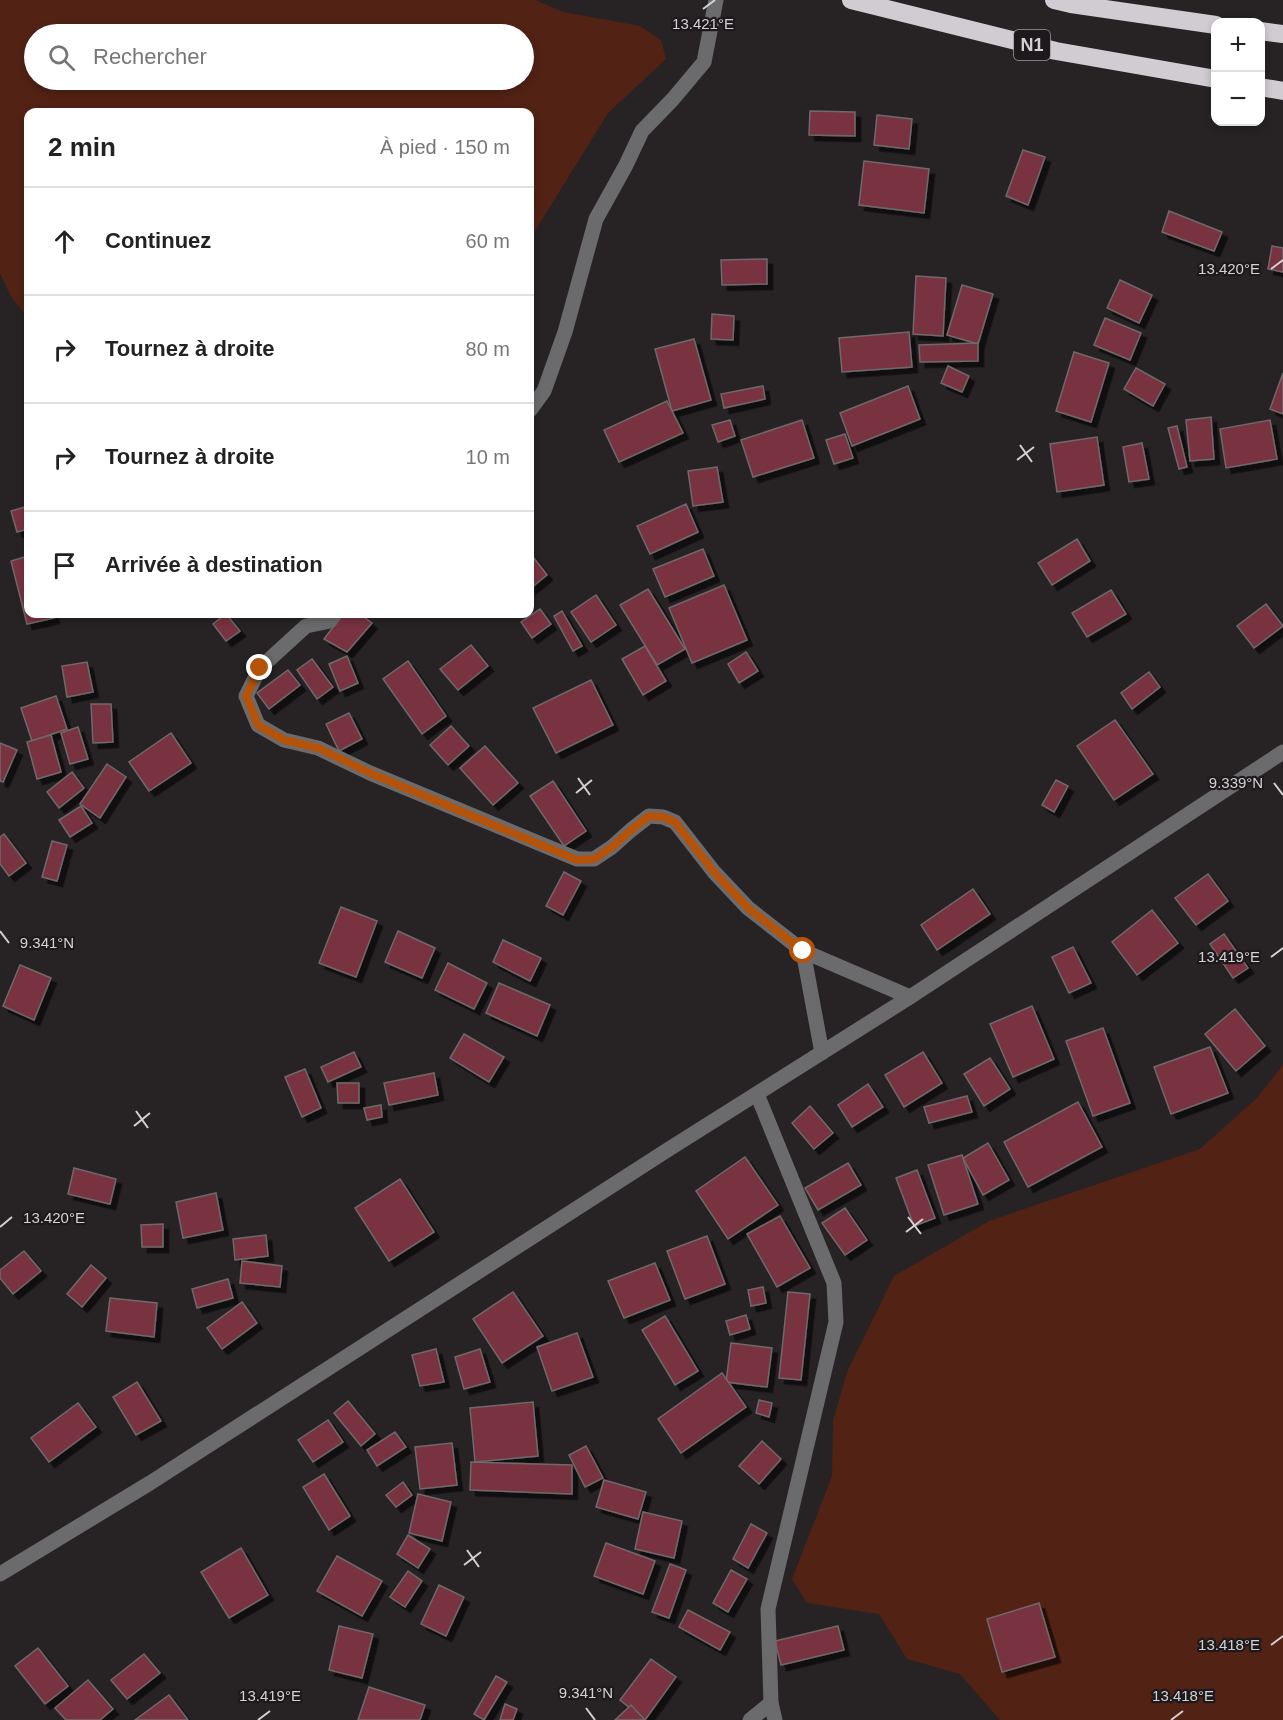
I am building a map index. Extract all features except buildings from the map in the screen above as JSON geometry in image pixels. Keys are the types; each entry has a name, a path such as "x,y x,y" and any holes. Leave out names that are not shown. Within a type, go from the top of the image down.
{"highway":[{"name":"N1","path":"851,0 1056,51 1211,78"},
{"path":"1054,0 1211,24"},
{"path":"1265,32 1283,34"},
{"path":"1265,88 1283,91"}],"street":[{"path":"534,405 544,391 565,332 596,219 642,131 704,62 716,0"},
{"path":"332,618 330,621 306,626 260,668 246,696 258,725 284,740 318,748 370,773 577,860 594,859 649,816 663,817 675,822 714,872 748,908 803,951 910,997"},
{"path":"0,1574 160,1476 659,1155 910,997 1283,752"},
{"path":"803,951 822,1053"},
{"path":"757,1094 834,1283 836,1322 768,1609 771,1703 775,1720"},
{"path":"750,1720 771,1703"}],"shaded area":[{"path":"0,0 535,0 563,12 640,26 661,40 666,59 608,113 534,233 534,108 24,108 24,313 10,295 0,273"},
{"path":"1283,1065 1283,1720 1000,1720 960,1674 907,1659 879,1614 807,1603 792,1579 832,1476 833,1421 847,1372 894,1276 989,1221 1200,1149 1257,1098"}],"route":[{"path":"260,668 246,696 258,725 284,740 318,748 370,773 577,860 594,859 649,816 663,817 675,822 714,872 748,908 803,951"}]}
